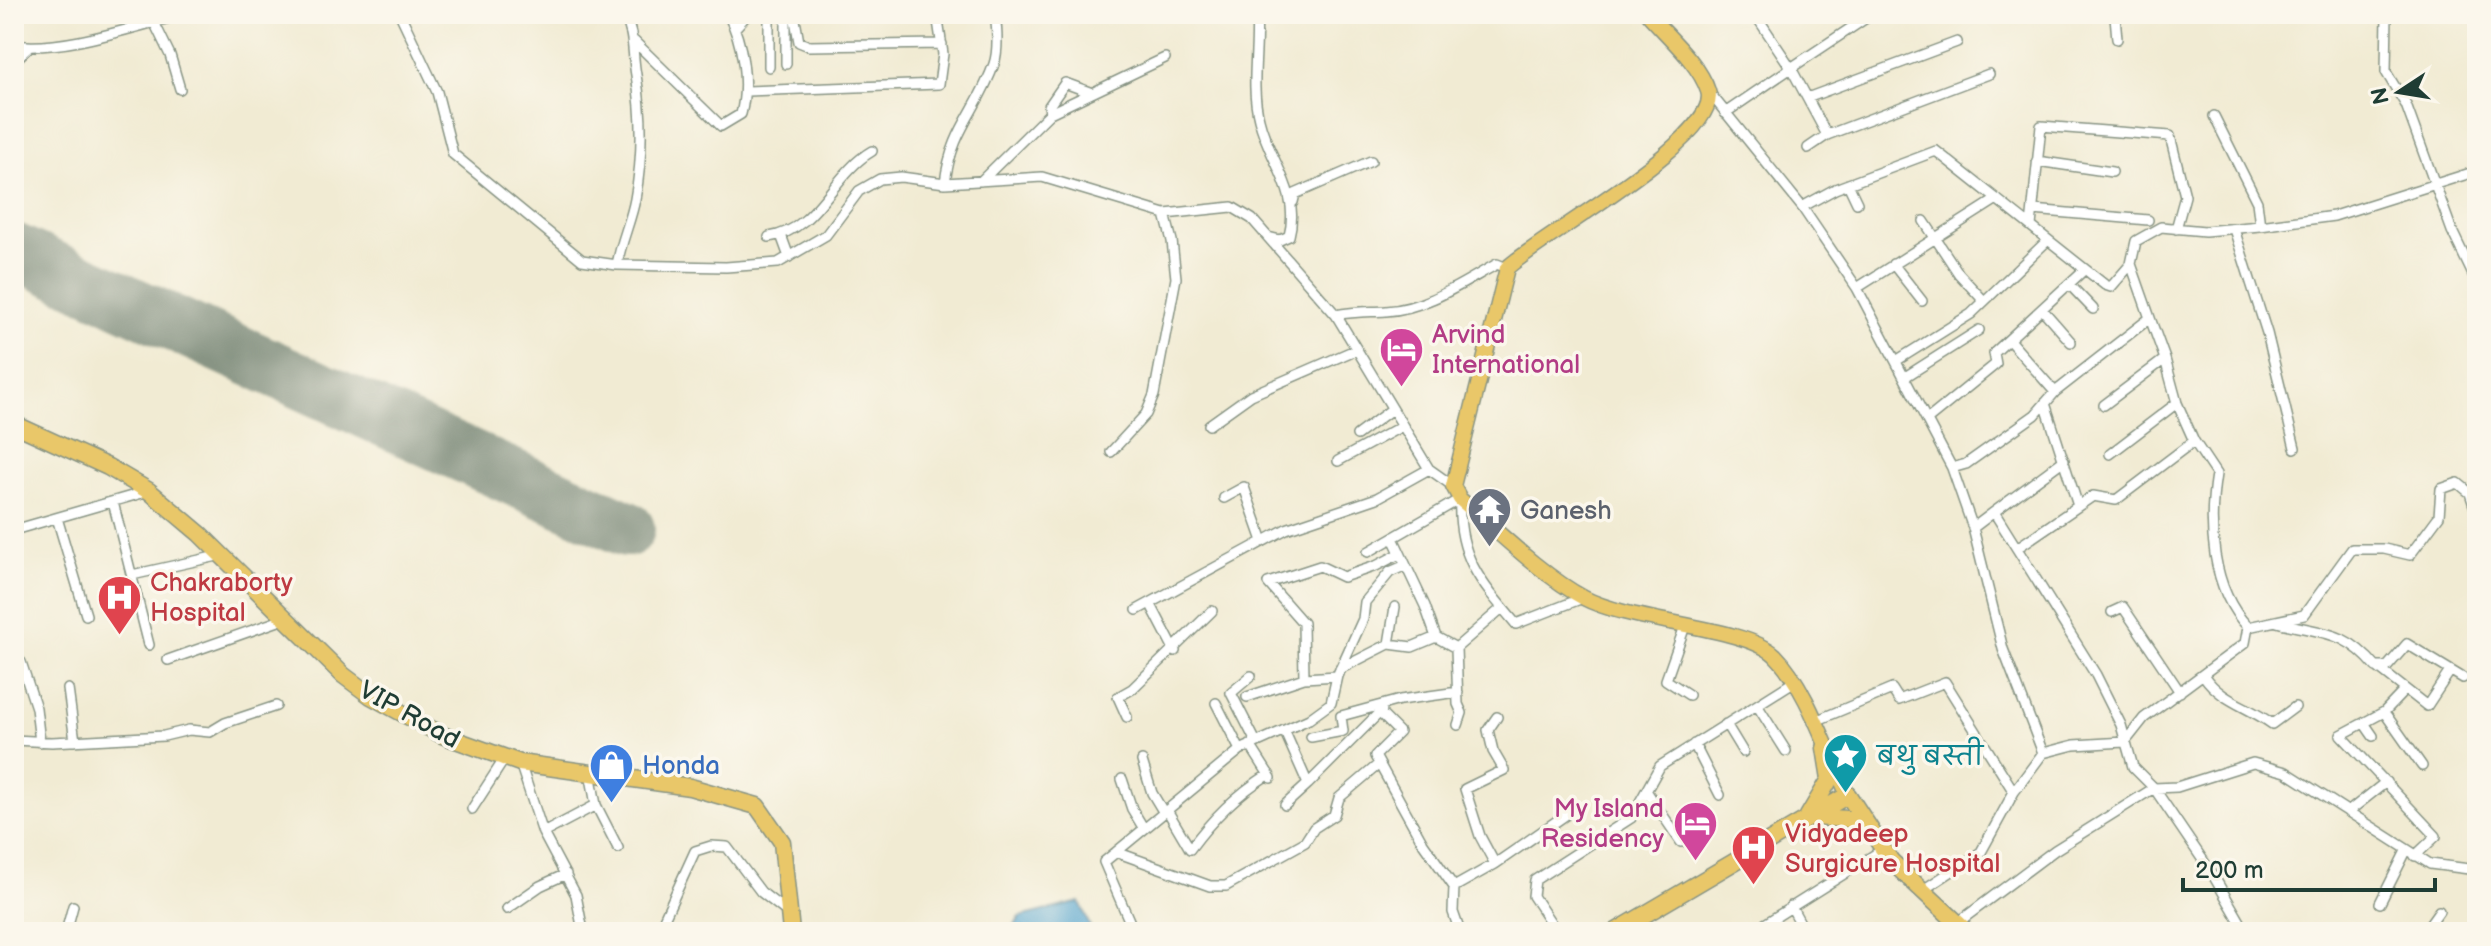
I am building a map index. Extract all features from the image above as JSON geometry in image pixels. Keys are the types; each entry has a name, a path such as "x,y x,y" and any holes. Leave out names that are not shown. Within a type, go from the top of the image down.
{"highway":[{"name":"VIP Road","path":"14,424 108,467 149,491 222,555 343,675 371,696 442,735 512,760 690,787 757,806 782,842 791,924"},
{"path":"1807,817 1830,779 1825,748"},
{"path":"1615,932 1848,795 1880,845 1910,881 1964,927"},
{"path":"1807,817 1849,819 1880,845"}],"main road":[{"path":"1648,14 1693,67 1709,92 1701,117 1644,173 1526,249 1507,268 1456,492 1583,598 1644,619 1757,643 1774,655 1795,681 1848,795"}],"street":[{"path":"14,45 29,47 185,14"},
{"path":"400,14 437,92 453,154 582,260 617,265 726,267 778,263 826,235 859,191 880,179 901,177 945,183 1042,177 1165,214 1232,207 1252,219 1336,315 1429,469 1456,492 1458,525 1472,567 1516,624 1583,598"},
{"path":"617,265 622,234 635,201 641,137 642,99 635,72 634,41 624,14"},
{"path":"634,41 721,126 741,114 747,91 735,28 728,14"},
{"path":"735,28 748,14"},
{"path":"769,14 769,67"},
{"path":"786,14 786,64"},
{"path":"794,14 799,42 809,46 942,44"},
{"path":"747,91 939,84 943,78 937,14"},
{"path":"945,183 948,156 957,132 995,61 995,14"},
{"path":"1256,14 1254,71 1259,120 1289,186 1294,215 1289,236 1280,240 1268,237"},
{"path":"1755,14 1791,68 1827,135"},
{"path":"1725,113 1872,14"},
{"path":"2117,39 2115,16 2118,14"},
{"path":"2387,14 2386,72 2406,105 2477,283"},
{"path":"154,22 170,55 180,89"},
{"path":"1807,98 1957,42"},
{"path":"14,61 29,47"},
{"path":"981,181 1050,113 1165,58"},
{"path":"1808,148 1827,135 1989,74"},
{"path":"1050,113 1049,106 1065,83 1092,93"},
{"path":"1709,92 1802,207 1857,288 1952,468 1973,528 2003,649 2043,753"},
{"path":"2214,116 2257,202 2260,226"},
{"path":"2031,226 2041,126 2170,136 2185,196 2176,229"},
{"path":"769,237 801,226 853,162 872,151"},
{"path":"1802,207 1848,184 1936,151 2111,287 2131,264 2136,241 2161,227 2205,231 2334,216 2477,171"},
{"path":"1292,206 1295,194 1371,161"},
{"path":"2037,161 2112,172"},
{"path":"1848,184 1857,203"},
{"path":"1857,288 1997,199"},
{"path":"2033,210 2148,220"},
{"path":"1111,452 1146,414 1154,395 1176,278 1165,214"},
{"path":"1924,221 1959,274 1984,301"},
{"path":"2234,229 2243,249 2267,333 2295,448"},
{"path":"781,235 789,257"},
{"path":"1896,361 1971,314 2048,240"},
{"path":"1336,315 1362,309 1387,311 1423,302 1497,264 1507,268"},
{"path":"1893,264 1922,301"},
{"path":"2131,264 2165,359 2177,403 2194,441 2216,474 2212,502 2218,570 2233,611 2248,627"},
{"path":"1927,420 1996,364 1994,353 2085,269"},
{"path":"2069,284 2093,309"},
{"path":"2042,309 2071,342"},
{"path":"1952,468 1966,464 2035,415 2055,392 2150,318"},
{"path":"1905,377 1979,330"},
{"path":"2009,340 2055,392"},
{"path":"1209,425 1251,395 1355,350"},
{"path":"2104,405 2165,359"},
{"path":"2045,403 2078,506"},
{"path":"2110,454 2177,403"},
{"path":"1357,435 1392,409"},
{"path":"1338,461 1402,426"},
{"path":"2017,548 2093,496 2116,500 2194,441"},
{"path":"1973,528 2064,460"},
{"path":"1137,610 1286,529 1377,498 1429,469"},
{"path":"2248,627 2304,615 2352,549 2384,549 2410,555 2439,516 2441,489 2458,483 2470,493 2477,514"},
{"path":"1224,498 1244,487 1263,541"},
{"path":"14,530 149,491"},
{"path":"1368,552 1393,538 1456,492"},
{"path":"113,502 149,645"},
{"path":"1994,512 2096,675 2121,725 2133,767 2154,788 2213,875 2246,932"},
{"path":"57,518 86,615"},
{"path":"1393,538 1436,637 1456,648"},
{"path":"1304,678 1303,623 1268,583 1320,566 1343,577 1399,554"},
{"path":"132,575 222,555"},
{"path":"1134,932 1104,862 1249,746 1321,712 1331,703 1338,672 1363,619 1365,602 1390,572 1404,566"},
{"path":"1150,603 1175,651"},
{"path":"1389,644 1395,607"},
{"path":"2112,612 2123,607 2180,692"},
{"path":"1456,648 1502,608"},
{"path":"1127,717 1118,697 1132,689 1175,651 1212,611"},
{"path":"168,660 287,618"},
{"path":"2274,621 2333,633 2358,646 2376,667 2427,706 2450,671"},
{"path":"1685,626 1666,680 1689,695"},
{"path":"1923,890 1981,852 2014,792 2043,753 2074,745 2125,742 2144,718 2245,643 2248,627"},
{"path":"1247,697 1304,678 1338,672 1389,644 1412,647 1436,637"},
{"path":"2376,667 2387,667 2407,644 2463,678"},
{"path":"1456,648 1462,713 1458,725"},
{"path":"21,662 36,708 40,742"},
{"path":"1249,746 1231,693 1251,676"},
{"path":"2204,676 2215,692 2252,709 2272,724 2295,707"},
{"path":"1557,932 1533,896 1535,880 1631,818 1660,766 1795,681"},
{"path":"1813,722 1892,689 1899,700 1945,682 2014,792"},
{"path":"68,689 75,741"},
{"path":"2380,903 2410,854 2436,836 2341,735 2384,712 2405,690"},
{"path":"1341,716 1390,702 1458,692"},
{"path":"1285,805 1390,702"},
{"path":"1142,761 1152,793 1190,849 1215,816 1243,790 1270,776 1216,703"},
{"path":"1311,737 1343,731 1338,707 1331,703"},
{"path":"1757,705 1786,751"},
{"path":"14,740 75,741 164,736 189,730 210,732 225,723 276,706"},
{"path":"1379,712 1399,732 1375,756 1454,887 1453,912 1460,932"},
{"path":"2384,712 2399,738 2422,766"},
{"path":"1495,864 1480,836 1465,789 1504,770 1493,751 1488,730 1497,717"},
{"path":"2364,723 2373,736"},
{"path":"1726,724 1743,752"},
{"path":"1284,730 1308,784"},
{"path":"1694,744 1720,795"},
{"path":"472,809 512,760 543,833 576,895 582,926"},
{"path":"1964,927 2055,850 2154,788 2177,787 2253,763 2286,772 2430,864 2477,870"},
{"path":"1116,852 1210,886 1226,886 1305,842 1314,828 1334,815 1339,798 1379,764"},
{"path":"590,772 596,805 618,848"},
{"path":"1122,779 1132,809 1144,829"},
{"path":"2348,812 2386,782"},
{"path":"1647,792 1681,842"},
{"path":"543,833 596,805"},
{"path":"1454,887 1495,864 1577,807"},
{"path":"1752,932 1880,845"},
{"path":"658,932 695,851 711,846 727,847 761,892 791,924"},
{"path":"507,909 540,886 566,874"},
{"path":"66,932 73,906"},
{"path":"1791,906 1805,932"},
{"path":"2424,932 2439,911"}],"water":[{"path":"1080,902 1092,932 1011,932 1020,917"}],"runway":[{"path":"14,251 627,529"}],"place":[{"name":"Arvind International","path":"1401,388"},
{"name":"Ganesh","path":"1489,549"},
{"name":"Chakraborty Hospital","path":"119,636"},
{"name":"बथु बस्ती","path":"1846,795"},
{"name":"Honda","path":"611,804"},
{"name":"My Island Residency","path":"1695,862"},
{"name":"Vidyadeep Surgicure Hospital","path":"1754,887"}]}
